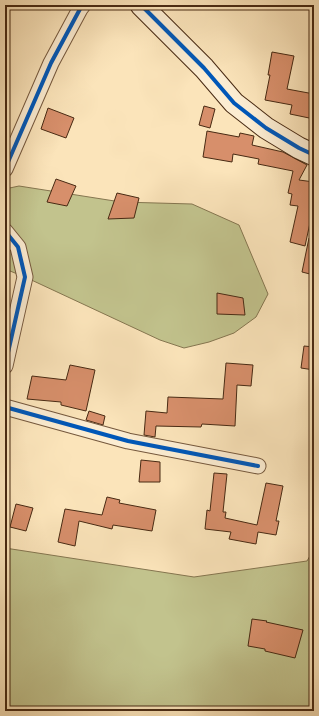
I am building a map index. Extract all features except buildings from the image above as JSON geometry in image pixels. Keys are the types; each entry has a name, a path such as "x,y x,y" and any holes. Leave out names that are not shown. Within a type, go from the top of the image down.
{"street":[{"path":"5,169 51,63 82,5"},
{"path":"141,5 204,68 234,103 266,128 299,148 314,155"},
{"path":"5,231 18,247 25,276 5,366"},
{"path":"5,408 128,441 258,466"}],"green space":[{"path":"19,186 121,202 192,204 239,225 268,294 256,317 234,333 209,342 184,348 160,340 5,269 5,189"},
{"path":"5,548 194,577 307,561 314,549 314,711 5,711"}],"cycle path":[{"path":"5,169 51,63 83,5"},
{"path":"141,5 204,68 234,103 266,128 299,148 314,155"},
{"path":"5,231 18,247 25,277 5,366"},
{"path":"5,407 128,441 258,466"}]}
